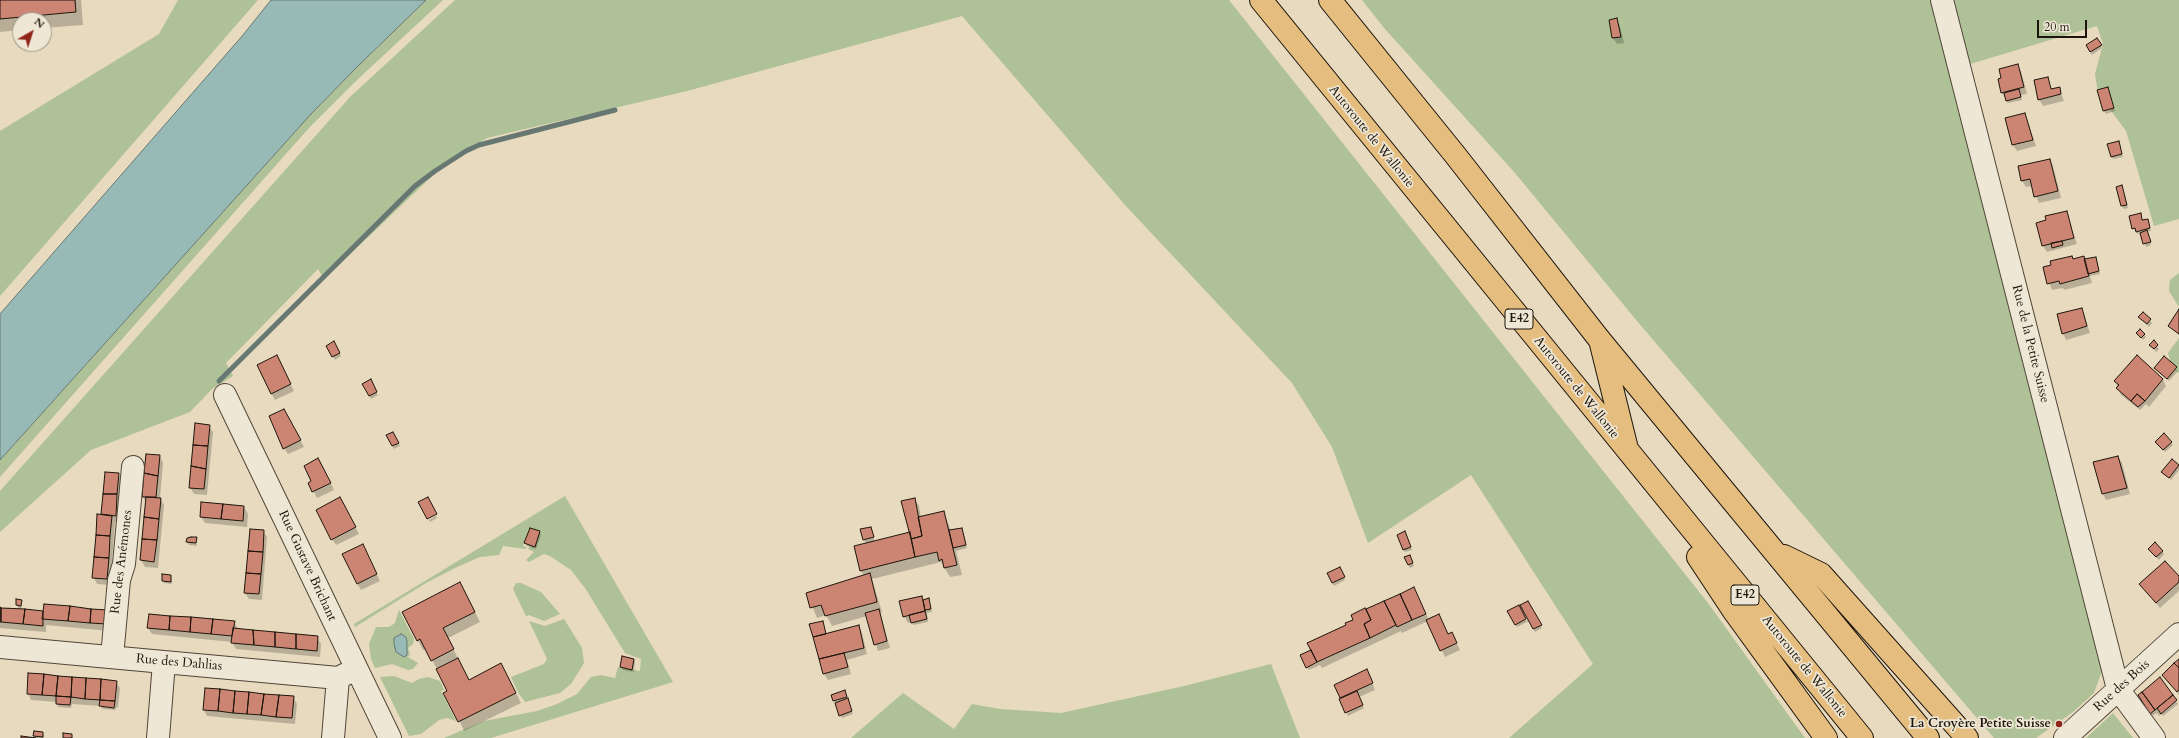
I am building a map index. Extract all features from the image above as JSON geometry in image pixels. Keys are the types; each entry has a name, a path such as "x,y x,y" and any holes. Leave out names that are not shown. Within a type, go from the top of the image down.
{"highway":[{"name":"Autoroute de Wallonie","path":"1261,0 1862,738"},
{"path":"1330,0 1456,156 1599,339 1778,553 1928,738"},
{"path":"1599,339 1627,451 1733,610 1826,738"},
{"path":"1778,553 1820,574 1967,738"}],"street":[{"name":"Rue de la Petite Suisse","path":"1942,0 2118,689"},
{"name":"Rue Gustave Brichant","path":"225,395 347,673 390,738"},
{"name":"Rue des Anémones","path":"112,657 119,580 124,564 133,467"},
{"name":"Rue des Bois","path":"2065,738 2179,634"},
{"name":"Rue des Dahlias","path":"0,647 164,662 347,673"},
{"path":"158,738 164,662"},
{"path":"333,738 347,673"},
{"path":"2118,689 2154,738"}],"green space":[{"path":"178,0 258,0 0,296 0,131 159,34"},
{"path":"426,0 443,0 356,81 308,129 0,477 0,460 311,114"},
{"path":"455,0 1229,0 1708,603 1805,738 1509,738 1593,664 1471,475 1368,543 1332,447 1292,383 1125,205 962,16 687,91 487,138 446,163 324,279 318,269 226,363 233,376 212,389 190,412 91,450 0,532 0,491 350,97"},
{"path":"1362,0 2179,0 2179,219 2154,226 2126,131 2098,93 2095,74 2103,44 2097,26 1960,67 2104,665 2094,693 2073,712 2036,738 1994,738 1637,321 1515,173 1385,29"},
{"path":"2179,273 2179,307 2169,291 2170,280"},
{"path":"2179,338 2179,373 2172,368 2168,353"},
{"path":"565,496 673,682 491,738 444,738 484,721 537,711 557,704 577,694 591,677 601,675 615,678 618,667 640,671 641,659 625,653 585,588 571,570 550,556 544,554 529,562 526,560 534,552 528,549 531,545 535,546 540,532 530,528 523,546 526,547 526,549 503,546 499,555 480,557 457,567 426,583 355,627 354,624"},
{"path":"516,583 521,583 541,592 560,614 544,621 529,615 526,616 513,589"},
{"path":"399,610 414,639 413,644 408,648 410,654 408,657 418,663 413,669 408,670 392,664 375,668 371,659 369,644 376,627 389,627 395,623"},
{"path":"564,619 582,648 584,663 571,684 560,693 525,702 519,694 511,677 544,664 547,659 529,621 545,626"},
{"path":"1271,664 1300,738 851,738 903,693 954,729 972,704 1000,709 1061,713 1184,686"},
{"path":"394,676 412,683 419,679 428,677 440,681 444,690 441,691 456,721 447,718 439,720 421,734 409,736 380,677"},
{"path":"2113,713 2133,738 2086,738"}],"water":[{"path":"271,0 426,0 311,114 0,460 0,314 243,35"},
{"path":"401,634 406,637 407,642 407,655 404,657 396,652 394,644 394,638"}],"building":[{"path":"0,0 75,0 76,12 52,14 52,12 12,12 12,18 0,19"},
{"path":"1617,18 1621,37 1612,38 1609,20"},
{"path":"2097,38 2102,45 2090,52 2086,45"},
{"path":"2018,64 2024,87 2001,93 1998,79 2001,78 1999,69"},
{"path":"2048,77 2051,89 2060,87 2061,94 2038,100 2034,80"},
{"path":"2108,87 2114,108 2103,111 2097,90"},
{"path":"2019,89 2021,97 2006,101 2004,93"},
{"path":"2025,113 2033,140 2012,145 2005,118"},
{"path":"2119,141 2122,154 2111,157 2107,144"},
{"path":"2050,159 2058,191 2034,197 2030,179 2021,181 2018,166"},
{"path":"2122,185 2127,205 2121,206 2116,187"},
{"path":"2067,211 2074,238 2042,246 2036,223 2046,220 2045,216"},
{"path":"2141,213 2142,220 2148,219 2150,228 2136,232 2135,228 2132,229 2129,216"},
{"path":"2147,230 2151,242 2143,244 2140,233"},
{"path":"2062,241 2063,245 2052,248 2051,243"},
{"path":"2072,256 2073,259 2084,256 2089,276 2060,284 2059,281 2047,284 2043,267 2051,265 2050,261"},
{"path":"2096,257 2099,271 2088,274 2084,259"},
{"path":"2082,308 2087,326 2062,334 2057,314"},
{"path":"2179,309 2179,334 2168,326"},
{"path":"2143,312 2151,319 2147,324 2138,317"},
{"path":"2140,329 2145,334 2141,338 2136,333"},
{"path":"2154,340 2158,345 2154,349 2149,345"},
{"path":"334,341 340,353 332,357 326,346"},
{"path":"277,355 291,384 271,394 257,365"},
{"path":"2137,355 2163,379 2145,401 2137,394 2131,401 2116,388 2119,385 2114,381"},
{"path":"2164,356 2177,367 2167,379 2154,368"},
{"path":"371,379 377,392 369,396 362,384"},
{"path":"2137,394 2145,401 2138,407 2131,401"},
{"path":"284,409 301,440 283,449 269,416"},
{"path":"195,423 210,425 208,446 193,445"},
{"path":"393,432 399,443 392,446 386,435"},
{"path":"2164,433 2172,442 2163,450 2155,442"},
{"path":"193,445 208,446 206,469 191,466"},
{"path":"146,454 160,455 158,476 144,473"},
{"path":"2118,456 2127,488 2102,494 2093,462"},
{"path":"318,458 331,483 312,492 308,483 311,481 304,466"},
{"path":"2172,459 2179,465 2169,478 2161,472"},
{"path":"191,466 206,469 204,489 189,488"},
{"path":"105,472 119,473 117,494 103,494"},
{"path":"144,473 158,476 156,497 142,497"},
{"path":"103,494 117,494 116,516 101,514"},
{"path":"146,497 161,498 159,519 144,517"},
{"path":"340,497 356,527 331,540 316,510"},
{"path":"428,497 437,514 427,519 418,502"},
{"path":"915,498 922,536 911,539 901,501"},
{"path":"201,502 223,504 221,519 200,517"},
{"path":"223,504 244,506 243,521 221,519"},
{"path":"944,511 957,565 944,568 942,559 939,561 937,552 915,557 911,539 922,536 918,517"},
{"path":"97,514 112,516 110,536 96,535"},
{"path":"144,517 159,519 157,540 142,539"},
{"path":"871,527 874,537 863,540 860,529"},
{"path":"530,528 540,531 535,547 524,543"},
{"path":"962,528 966,545 953,548 949,530"},
{"path":"250,529 264,530 263,552 248,551"},
{"path":"1405,531 1411,547 1403,550 1397,535"},
{"path":"910,532 915,557 860,571 854,546"},
{"path":"96,535 110,536 109,558 94,557"},
{"path":"197,537 196,543 186,542 187,538"},
{"path":"142,539 157,540 154,562 140,560"},
{"path":"2155,542 2163,551 2156,557 2148,549"},
{"path":"363,544 377,574 357,584 342,554"},
{"path":"248,551 263,552 261,574 246,573"},
{"path":"1410,555 1413,563 1408,565 1404,557"},
{"path":"94,557 109,558 107,579 92,578"},
{"path":"2165,561 2179,576 2179,582 2156,603 2139,584"},
{"path":"1340,567 1345,577 1332,583 1327,573"},
{"path":"246,573 261,574 259,594 244,593"},
{"path":"870,573 877,602 825,616 821,605 810,608 806,593"},
{"path":"162,574 171,575 171,582 162,581"},
{"path":"460,582 475,612 443,628 454,649 431,661 420,639 417,641 402,612"},
{"path":"1414,587 1426,614 1412,620 1400,594"},
{"path":"1400,594 1412,620 1397,627 1384,601"},
{"path":"922,596 925,611 903,617 899,601"},
{"path":"929,598 931,609 925,610 923,600"},
{"path":"16,599 22,600 21,606 16,605"},
{"path":"1384,601 1396,625 1370,638 1364,624 1371,620 1366,609"},
{"path":"1528,601 1542,625 1533,629 1520,605"},
{"path":"44,604 70,606 68,621 42,619"},
{"path":"1519,605 1526,619 1515,625 1507,611"},
{"path":"70,606 91,609 90,623 68,621"},
{"path":"0,607 1,608 1,622 0,622"},
{"path":"1,608 25,609 23,624 1,622"},
{"path":"1365,608 1371,620 1364,624 1370,638 1317,662 1307,643 1346,625 1345,623 1353,620 1351,615"},
{"path":"25,609 43,611 43,626 23,624"},
{"path":"91,609 108,610 107,624 90,623"},
{"path":"879,609 887,641 874,645 865,613"},
{"path":"925,611 927,619 911,623 909,615"},
{"path":"149,614 170,616 169,630 147,628"},
{"path":"1439,614 1448,634 1452,632 1457,643 1440,651 1426,620"},
{"path":"170,616 191,617 190,632 169,630"},
{"path":"191,617 213,619 211,634 190,632"},
{"path":"213,619 235,621 232,636 211,634"},
{"path":"823,621 826,634 813,637 809,624"},
{"path":"859,625 864,648 819,659 813,637"},
{"path":"233,628 253,630 254,645 231,643"},
{"path":"253,630 275,632 275,647 254,645"},
{"path":"275,632 296,634 296,649 275,647"},
{"path":"296,634 318,636 317,651 296,649"},
{"path":"1311,650 1317,662 1306,668 1300,655"},
{"path":"844,653 848,667 823,674 819,659"},
{"path":"622,656 634,659 632,670 620,667"},
{"path":"458,658 469,680 501,663 516,693 458,722 443,693 447,691 436,669"},
{"path":"2179,659 2179,668 2174,663"},
{"path":"2174,663 2179,668 2179,690 2177,692 2162,675"},
{"path":"1367,669 1373,683 1340,698 1334,685"},
{"path":"28,673 44,674 42,695 27,694"},
{"path":"44,674 58,676 56,696 42,695"},
{"path":"58,676 72,677 71,697 56,696"},
{"path":"72,677 86,678 85,699 71,697"},
{"path":"2160,677 2173,695 2155,710 2142,692"},
{"path":"86,678 101,679 100,700 85,699"},
{"path":"101,679 117,681 115,701 100,700"},
{"path":"205,688 220,689 218,711 203,710"},
{"path":"220,689 235,691 233,713 218,711"},
{"path":"845,690 847,697 833,701 831,695"},
{"path":"235,691 249,692 247,714 233,713"},
{"path":"1357,691 1363,705 1345,713 1339,699"},
{"path":"249,692 264,694 261,715 247,714"},
{"path":"2142,692 2155,710 2150,714 2138,695"},
{"path":"264,694 279,695 276,717 261,715"},
{"path":"279,695 294,696 292,718 276,717"},
{"path":"2173,695 2177,700 2161,714 2157,708"},
{"path":"56,696 71,697 70,705 56,704"},
{"path":"848,698 852,711 839,716 835,703"},
{"path":"100,700 115,701 114,708 99,706"},
{"path":"34,731 43,732 43,737 33,736"},
{"path":"63,733 72,734 72,738 63,738"},
{"path":"21,736 36,738 21,738"}],"waterway":[{"path":"219,381 415,186 435,171 466,151 479,145 615,110"}],"place":[{"name":"La Croyère Petite Suisse","path":"2059,724"}]}
